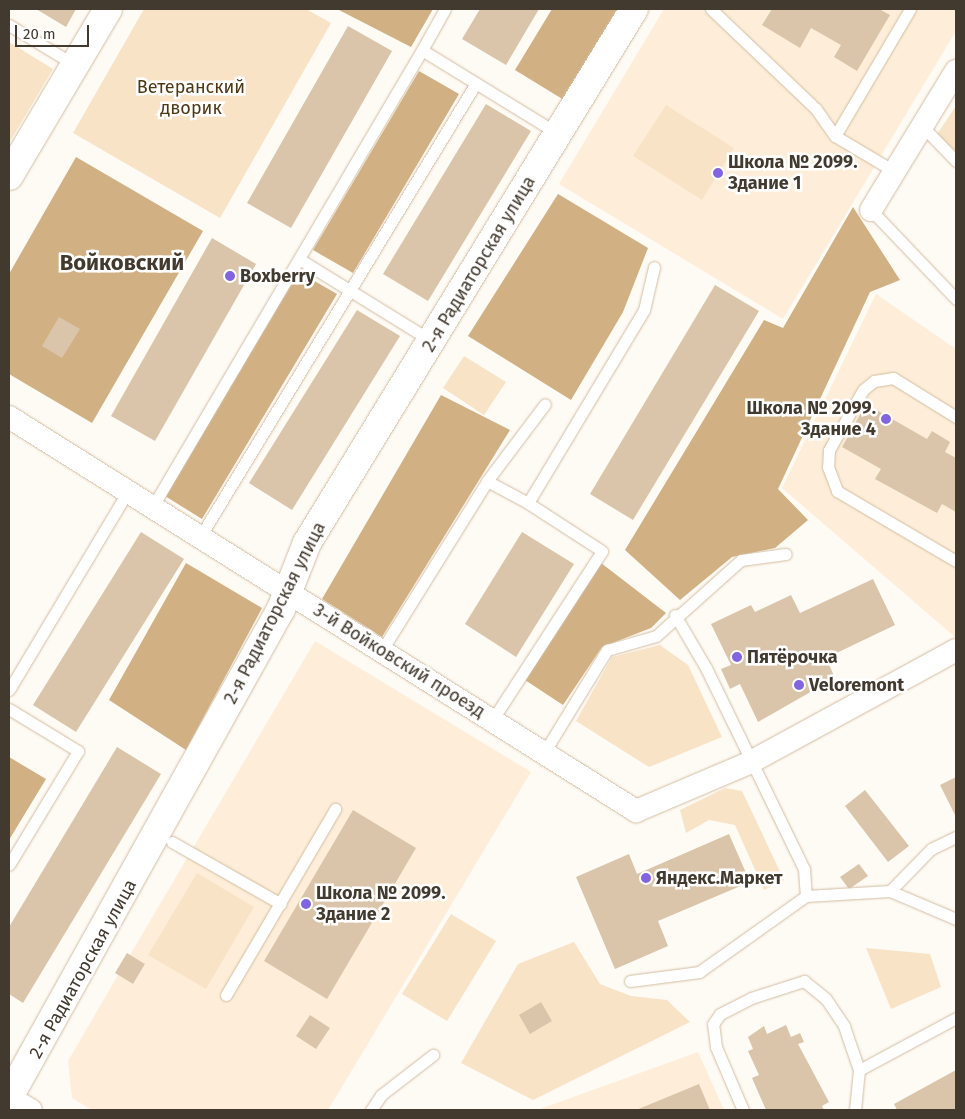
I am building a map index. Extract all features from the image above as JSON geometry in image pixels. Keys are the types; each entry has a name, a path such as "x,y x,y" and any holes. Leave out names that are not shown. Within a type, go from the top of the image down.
{"street":[{"path":"9,176 108,9"},
{"name":"2-я Радиаторская улица","path":"16,1102 289,594 307,543 634,9"},
{"path":"871,210 956,71"},
{"name":"3-й Войковский проезд","path":"9,417 289,594 544,751 636,811 750,763"},
{"path":"750,763 956,650"}],"lane":[{"path":"152,506 445,9"},
{"path":"711,9 816,109 835,136 894,172"},
{"path":"835,136 910,9"},
{"path":"9,25 75,65"},
{"path":"422,50 559,134"},
{"path":"200,536 348,290 476,83"},
{"path":"922,126 956,161"},
{"path":"871,210 956,299"},
{"path":"299,259 432,341"},
{"path":"528,503 644,310 654,267"},
{"path":"956,417 893,378 874,381 863,390 829,450 828,468 837,491 956,561"},
{"path":"382,650 487,481 545,404"},
{"path":"487,481 528,503 602,551 493,719"},
{"path":"9,690 128,491"},
{"path":"544,751 607,650 656,636 675,615 741,560 786,554"},
{"path":"675,615 706,668 750,763 804,869 806,896"},
{"path":"9,709 78,751 9,865"},
{"path":"226,995 335,810"},
{"path":"890,891 931,849 956,837"},
{"path":"172,842 281,904"},
{"path":"630,981 699,972 806,896 890,891 956,919"},
{"path":"743,1110 716,1047 713,1024 720,1014 751,998 804,981 826,999 844,1026 859,1070 855,1110"},
{"path":"859,1070 956,1018"},
{"path":"371,1110 381,1095 433,1055"}],"shaded area":[{"path":"337,9 433,9 411,47"},
{"path":"552,9 618,9 564,100 515,70"},
{"name":"Школа № 2099. Здание 1","path":"664,9 956,9 956,31 783,319 559,184"},
{"path":"419,71 459,94 353,273 313,250"},
{"path":"76,157 203,231 92,423 9,374 9,274"},
{"path":"558,194 648,248 623,312 571,400 468,336"},
{"path":"853,207 900,280 870,292 778,489 808,520 775,548 732,557 680,600 625,550 764,320 783,328"},
{"path":"299,272 337,294 202,519 165,496"},
{"name":"Школа № 2099. Здание 4","path":"876,294 956,349 955,637 782,488"},
{"path":"441,395 510,430 382,637 322,599"},
{"path":"186,563 262,608 186,750 109,700"},
{"path":"601,563 666,613 651,628 602,647 563,705 525,680"},
{"name":"Школа № 2099. Здание 2","path":"315,641 531,772 328,1110 92,1110 72,1098 68,1061 118,975 133,984 145,964 130,955"},
{"path":"9,757 46,779 9,840"},
{"path":"698,1052 724,1110 540,1109"}],"green space":[{"name":"Ветеранский дворик","path":"144,9 306,9 331,23 220,218 73,133"},
{"path":"9,42 53,69 9,143"},
{"path":"666,105 734,148 702,200 633,156"},
{"path":"956,106 956,152 937,134"},
{"path":"464,356 506,382 484,415 443,388"},
{"path":"660,645 688,665 722,737 649,767 576,721 612,657"},
{"path":"725,788 742,791 784,880 764,890 735,825 709,820 686,833 680,810"},
{"path":"197,873 254,907 206,989 148,955"},
{"path":"451,914 496,941 447,1021 402,994"},
{"path":"574,942 600,984 631,996 667,1000 690,1022 533,1100 461,1063 518,964"},
{"path":"866,948 930,954 941,987 891,1009"}],"building":[{"path":"36,9 76,9 66,27"},
{"path":"480,9 539,9 506,65 462,39"},
{"path":"772,9 879,9 890,15 857,71 834,57 841,45 811,28 800,48 762,25"},
{"path":"348,26 392,51 291,228 247,203"},
{"path":"486,104 531,131 428,301 383,274"},
{"path":"212,238 256,264 155,441 111,416"},
{"path":"715,285 759,311 633,520 590,494"},
{"path":"357,310 400,336 292,510 249,483"},
{"path":"59,317 80,329 62,358 42,346"},
{"path":"866,404 927,439 932,431 950,442 945,452 956,458 956,512 942,504 937,513 875,479 881,469 842,447"},
{"path":"141,532 184,559 76,732 33,705"},
{"path":"522,532 574,564 516,657 465,624"},
{"path":"873,579 895,625 826,658 835,678 758,722 740,684 730,689 721,669 731,665 711,624 751,605 755,612 791,595 800,613"},
{"path":"117,747 161,774 23,1003 9,994 9,927"},
{"path":"956,777 956,817 940,785"},
{"path":"865,790 909,846 888,862 845,806"},
{"path":"353,810 416,848 327,999 264,961"},
{"path":"729,834 750,882 658,921 668,946 615,969 576,877 629,854 637,874"},
{"path":"859,864 868,876 849,889 840,877"},
{"path":"127,953 145,964 133,984 115,973"},
{"path":"541,1002 552,1021 530,1034 519,1015"},
{"path":"310,1015 330,1028 316,1049 296,1036"},
{"path":"786,1025 791,1037 800,1033 804,1042 798,1044 829,1102 822,1106 824,1110 766,1110 752,1078 759,1075 748,1051 753,1049 748,1037 764,1026 767,1034"},
{"path":"956,1070 956,1110 897,1110 894,1104"},
{"path":"699,1084 710,1110 636,1110"}],"place":[{"name":"Школа № 2099. Здание 1","path":"718,173"},
{"name":"Boxberry","path":"230,276"},
{"name":"Школа № 2099. Здание 4","path":"886,419"},
{"name":"Пятёрочка","path":"737,657"},
{"name":"Veloremont","path":"799,685"},
{"name":"Яндекс.Маркет","path":"646,878"},
{"name":"Школа № 2099. Здание 2","path":"306,904"}],"district":[{"name":"Войковский","path":"122,263"}]}
